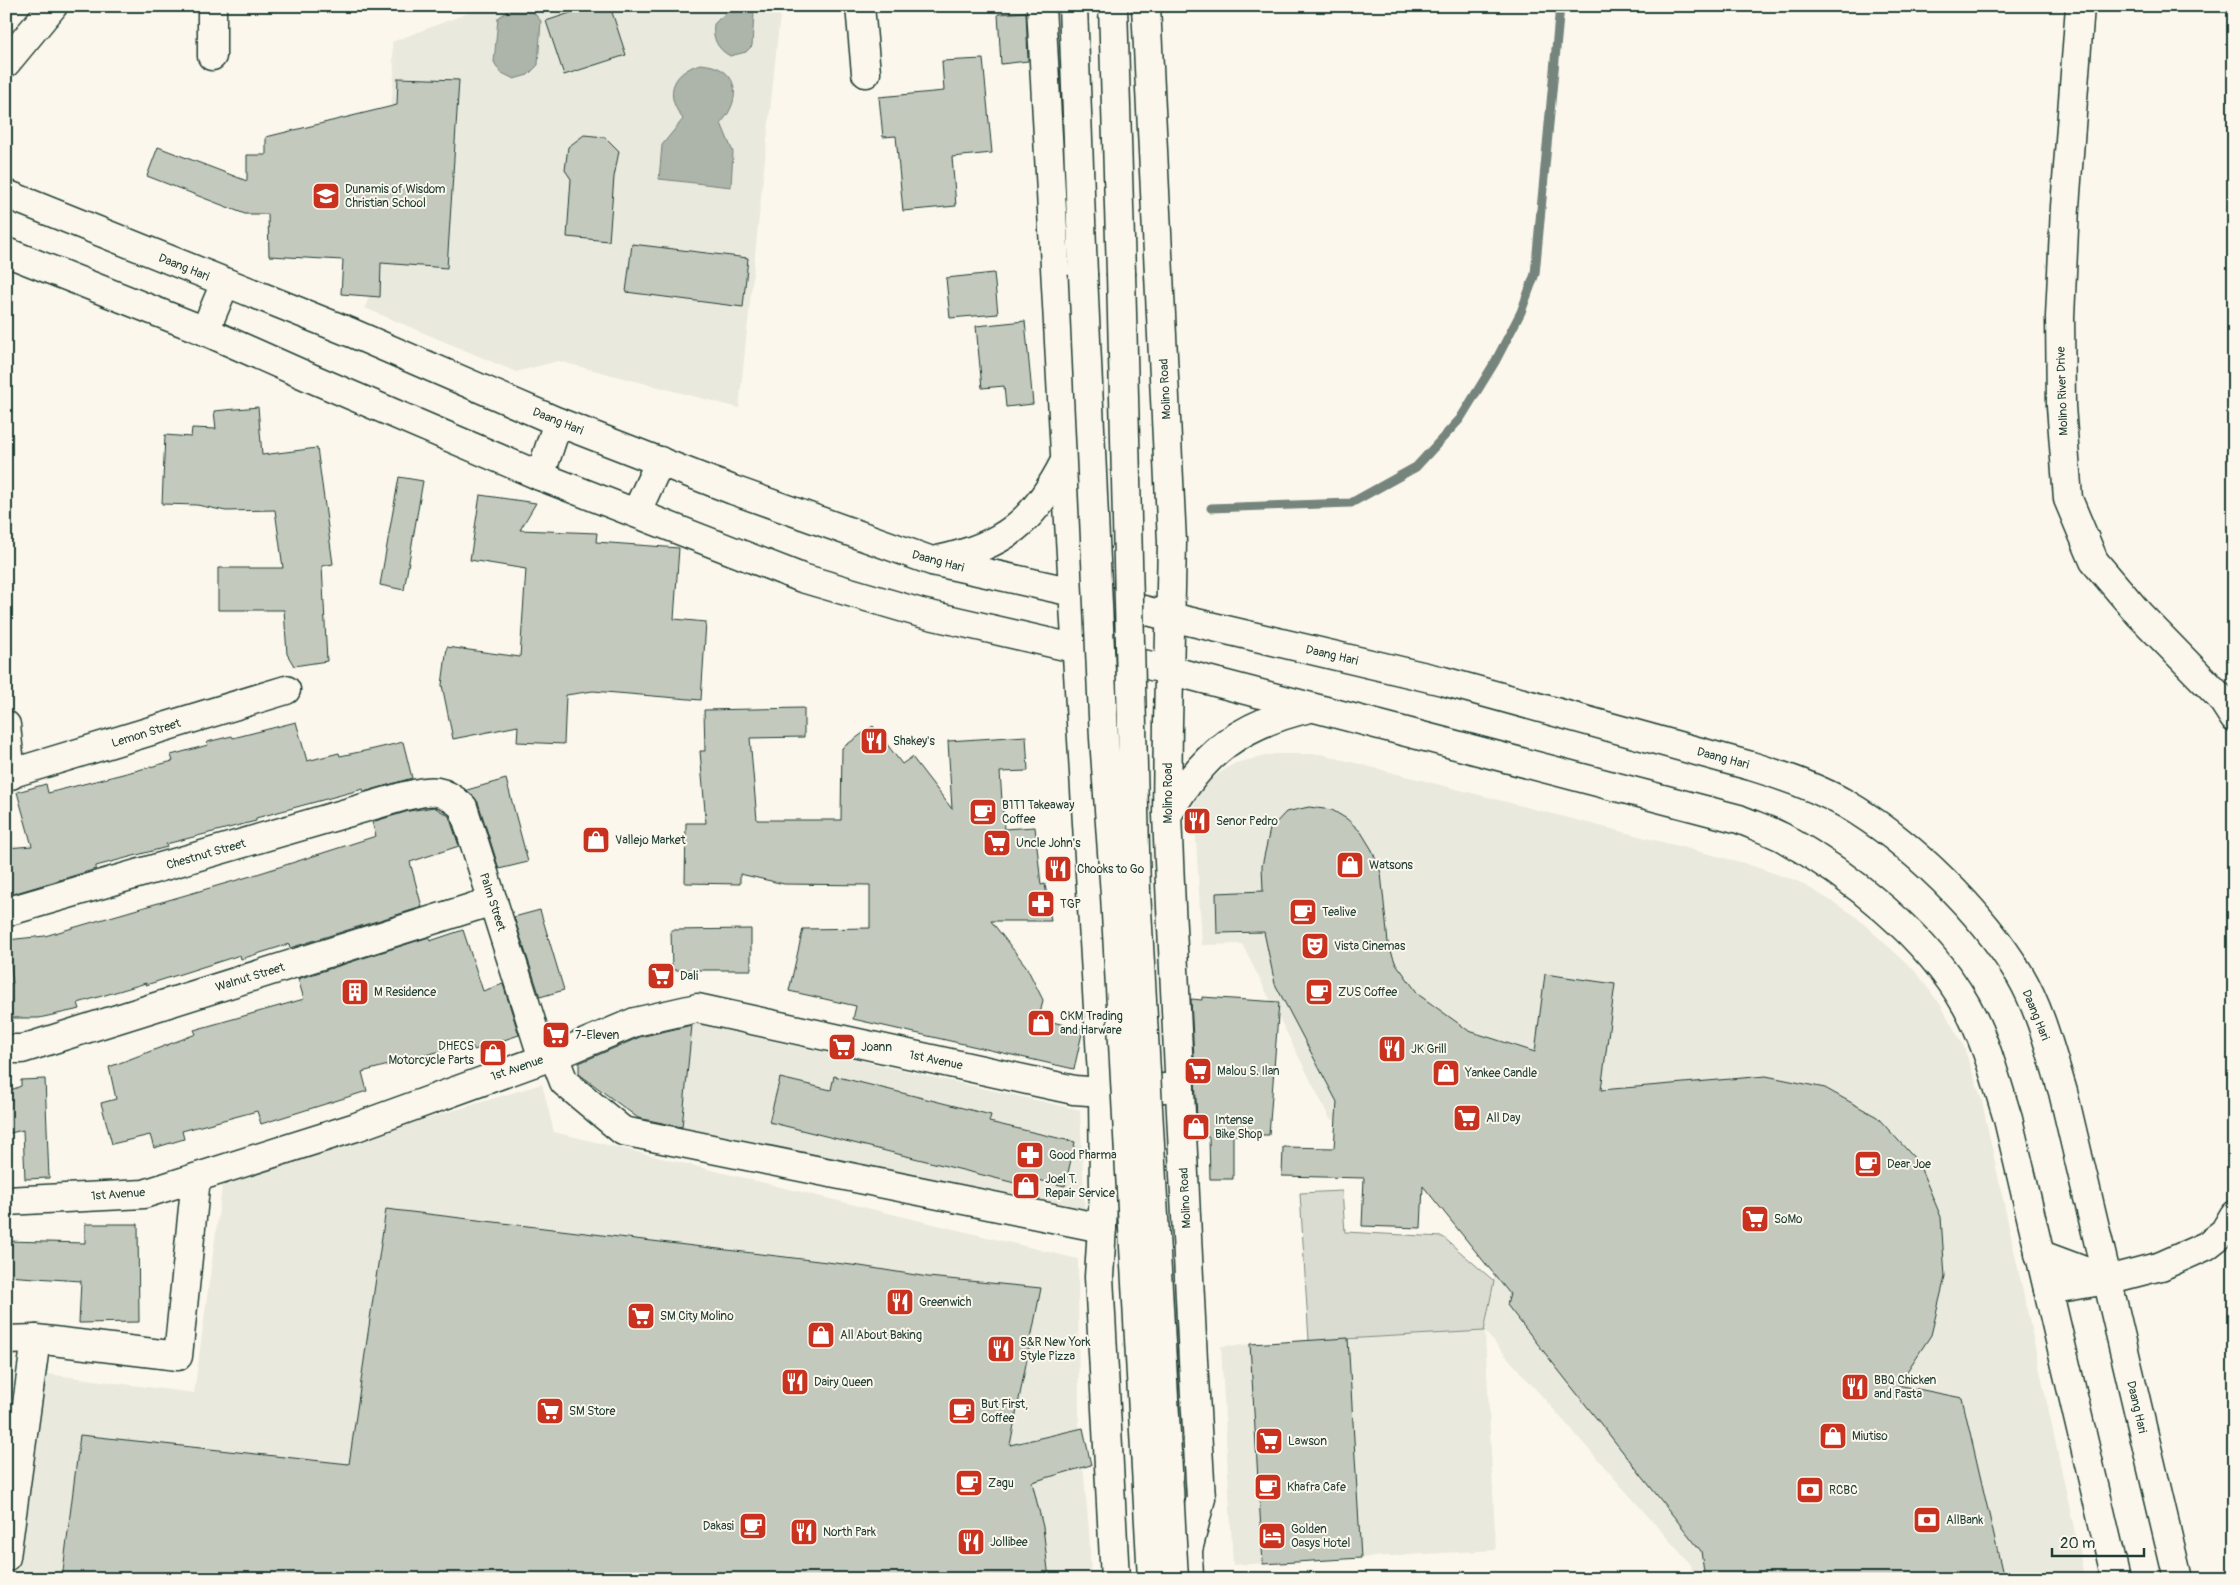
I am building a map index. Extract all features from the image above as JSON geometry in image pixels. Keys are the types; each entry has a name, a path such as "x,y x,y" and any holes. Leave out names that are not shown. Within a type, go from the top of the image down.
{"main road":[{"path":"6,63 53,6"},
{"path":"212,6 212,56"},
{"path":"860,6 866,73"},
{"path":"1040,6 1103,1092 1102,1228 1099,1277 1115,1579"},
{"path":"1074,6 1103,728 1115,895 1152,1579"},
{"path":"1113,6 1136,891 1174,1579"},
{"name":"Molino Road","path":"1146,6 1172,532 1168,670 1167,815 1201,1498 1188,1550 1189,1579"},
{"name":"Molino River Drive","path":"2080,6 2065,197 2060,317 2061,406 2068,499 2094,561 2139,614 2221,698 2234,718"},
{"name":"Daang Hari","path":"6,194 352,333 558,422 832,526 932,561 1073,592 1170,617 1444,681 1752,766 1799,782 1846,804 1891,835 1924,862 1960,898 1994,939 2020,976 2043,1027 2063,1092 2178,1579"},
{"path":"6,252 205,331 540,476 802,578 924,614 1168,670 1739,819 1781,836 1850,882 1886,911 1919,944 1944,973 1966,1005 1988,1052 2008,1119 2116,1579"},
{"path":"205,331 225,283"},
{"path":"540,476 558,422"},
{"path":"636,513 660,461"},
{"path":"932,561 973,551 992,544 1008,534 1036,509 1066,470"},
{"name":"Lemon Street","path":"8,775 286,690"},
{"path":"1167,815 1183,787 1204,762 1228,741 1265,721 1283,714 1311,708"},
{"path":"6,725 8,775"},
{"name":"Palm Street","path":"405,796 432,790 449,794 463,807 493,901 548,1057 564,1082 623,1130 1102,1228"},
{"name":"Chestnut Street","path":"6,912 405,796"},
{"name":"Walnut Street","path":"6,1049 22,1049 493,901"},
{"name":"1st Avenue","path":"6,1200 144,1194 356,1127 548,1057 635,1022 696,1008 1074,1090 1103,1092 1180,1087"},
{"path":"6,1340 36,1339 178,1356 196,1178"},
{"path":"2048,1290 2107,1280 2161,1266 2206,1246 2224,1232 2234,1215"},
{"path":"2039,1254 2107,1280"},
{"path":"6,1557 36,1339"}],"shaded area":[{"path":"486,6 781,6 739,408 558,361 516,372 365,308 378,271 394,73 392,42"},
{"path":"729,6 750,6 754,14 752,46 746,52 730,56 716,43 714,29 714,24 726,12"},
{"path":"521,9 534,13 541,21 538,65 528,75 514,79 500,72 494,62 498,18 509,10"},
{"path":"700,64 723,70 733,84 733,103 721,123 733,152 731,187 659,179 662,145 683,119 674,102 672,93 674,86 682,73"},
{"name":"SoMo","path":"1274,754 1320,754 1744,863 1797,881 1854,915 1914,970 1940,1004 1963,1045 1981,1097 2085,1579 1693,1579 1691,1565 1485,1332 1496,1550 1233,1565 1221,1346 1484,1331 1494,1281 1511,1157 1330,1119 1242,944 1202,945 1194,804 1206,782 1235,763"},
{"path":"692,1023 1080,1110 1085,1214 682,1130"},
{"name":"SM City Molino","path":"542,1084 554,1132 1078,1259 1079,1422 1089,1530 1091,1579 16,1579 40,1373 194,1393 223,1180"},
{"path":"1342,1191 1345,1232 1443,1237 1494,1281 1484,1331 1309,1341 1300,1193"}],"building":[{"path":"591,6 610,6 626,55 564,75 546,21"},
{"path":"1026,12 1028,61 1001,64 998,14"},
{"path":"983,59 992,153 952,157 956,206 903,211 896,136 883,137 879,97 944,91 942,61"},
{"path":"398,78 459,80 447,268 381,263 380,297 341,294 343,260 269,256 268,214 245,214 147,176 158,147 247,181 247,155 266,155 266,137 397,105"},
{"path":"584,135 605,137 619,151 614,177 609,241 567,237 571,179 565,170 568,147"},
{"path":"632,244 748,258 743,307 626,292"},
{"path":"994,273 998,314 950,318 946,278"},
{"path":"1025,321 1033,404 1006,407 1004,386 982,388 976,326"},
{"path":"258,407 262,455 317,448 333,564 322,566 327,661 294,666 287,654 284,610 218,610 218,568 283,568 275,510 226,511 197,505 162,504 165,435 191,437 192,428 216,429 214,411"},
{"path":"399,477 423,481 404,590 380,585"},
{"path":"480,495 536,503 520,530 597,533 596,542 679,548 674,619 706,622 701,700 593,691 566,695 564,744 517,742 518,726 453,739 442,685 447,647 520,657 526,569 470,560"},
{"path":"804,708 804,737 750,738 757,820 841,820 842,748 873,726 902,764 912,757 952,809 948,741 1026,736 1028,771 1000,772 1004,829 1035,827 1041,885 1045,884 1051,921 991,921 1026,966 1043,1000 1039,1019 1083,1029 1074,1069 853,1019 856,1006 789,991 803,929 870,928 870,885 784,884 740,874 740,884 685,883 686,823 706,823 700,751 705,751 704,710"},
{"path":"296,722 307,761 339,753 340,756 403,742 412,778 364,792 363,789 256,818 256,821 166,844 167,847 96,866 96,869 6,896 7,848 32,846 17,792 46,784 48,793 173,761 171,755 208,745 207,742 232,736 233,738"},
{"path":"506,779 528,862 499,869 478,802 467,790"},
{"path":"434,807 449,816 459,846 410,862 422,907 290,948 289,944 241,959 240,955 146,985 146,983 78,1003 80,1009 39,1018 11,1018 10,984 13,983 7,940 45,936 251,876 376,836 372,822 409,811"},
{"path":"1309,807 1332,810 1347,819 1361,832 1372,850 1381,873 1388,943 1395,962 1419,995 1469,1031 1535,1052 1545,974 1615,984 1601,1090 1766,1076 1825,1088 1877,1117 1918,1162 1941,1217 1945,1277 1931,1335 1898,1385 1962,1398 2004,1579 1705,1579 1701,1551 1507,1305 1510,1294 1423,1186 1421,1228 1362,1226 1364,1178 1282,1176 1283,1147 1334,1148 1337,1102 1275,984 1264,932 1217,933 1216,893 1263,891 1262,866 1270,829 1286,812"},
{"path":"540,910 564,990 540,997 514,917"},
{"path":"751,929 751,970 672,970 671,930"},
{"path":"463,930 483,991 503,984 519,1035 474,1050 471,1043 362,1072 367,1091 261,1124 257,1111 182,1131 184,1139 154,1148 150,1135 112,1144 101,1103 116,1099 109,1067 196,1034 194,1030 304,999 298,979 429,937 430,941"},
{"path":"1202,997 1279,1002 1269,1135 1233,1135 1233,1179 1210,1179 1209,1137 1198,1138 1191,999 1202,1000"},
{"path":"692,1025 682,1127 638,1118 579,1074 579,1063 640,1037"},
{"path":"834,1076 991,1115 989,1122 1075,1142 1065,1186 1038,1180 1035,1188 769,1122 780,1078 831,1090"},
{"path":"45,1079 49,1178 25,1179 23,1130 6,1134 6,1092 21,1086 21,1080"},
{"name":"SM City Molino","path":"386,1209 860,1266 928,1277 1041,1288 1010,1445 1083,1428 1091,1465 1032,1482 1043,1527 1049,1579 62,1579 80,1435 349,1464"},
{"path":"85,1224 138,1224 139,1322 79,1323 81,1281 6,1276 6,1241 85,1243"},
{"path":"1348,1338 1361,1558 1263,1564 1250,1344"}],"waterway":[{"path":"1211,508 1351,503 1416,467 1460,419 1495,362 1521,312 1535,274 1560,6"}],"place":[{"name":"Dunamis of Wisdom Christian School","path":"326,196"},
{"name":"Shakey's","path":"874,741"},
{"name":"B1T1 Takeaway Coffee","path":"983,812"},
{"name":"Senor Pedro","path":"1197,821"},
{"name":"Vallejo Market","path":"596,840"},
{"name":"Uncle John's","path":"997,843"},
{"name":"Watsons","path":"1350,865"},
{"name":"Chooks to Go","path":"1058,869"},
{"name":"TGP","path":"1041,904"},
{"name":"Tealive","path":"1303,912"},
{"name":"Vista Cinemas","path":"1315,946"},
{"name":"Dali","path":"661,976"},
{"name":"M Residence","path":"355,992"},
{"name":"ZUS Coffee","path":"1319,992"},
{"name":"CKM Trading and Harware","path":"1041,1023"},
{"name":"7-Eleven","path":"556,1035"},
{"name":"Joann","path":"842,1047"},
{"name":"JK Grill","path":"1392,1049"},
{"name":"DHECS Motorcycle Parts","path":"493,1053"},
{"name":"Malou S. Ilan","path":"1198,1071"},
{"name":"Yankee Candle","path":"1446,1073"},
{"name":"All Day","path":"1467,1118"},
{"name":"Intense Bike Shop","path":"1196,1127"},
{"name":"Good Pharma","path":"1030,1155"},
{"name":"Dear Joe","path":"1868,1164"},
{"name":"Joel T. Repair Service","path":"1026,1186"},
{"name":"SoMo","path":"1755,1219"},
{"name":"Greenwich","path":"900,1302"},
{"name":"SM City Molino","path":"641,1316"},
{"name":"All About Baking","path":"821,1335"},
{"name":"S&R New York Style Pizza","path":"1001,1349"},
{"name":"Dairy Queen","path":"795,1382"},
{"name":"BBQ Chicken and Pasta","path":"1855,1387"},
{"name":"SM Store","path":"550,1411"},
{"name":"But First, Coffee","path":"962,1411"},
{"name":"Miutiso","path":"1833,1436"},
{"name":"Lawson","path":"1269,1441"},
{"name":"Zagu","path":"969,1483"},
{"name":"Khafra Cafe","path":"1268,1487"},
{"name":"RCBC","path":"1810,1490"},
{"name":"AllBank","path":"1927,1520"},
{"name":"Dakasi","path":"753,1526"},
{"name":"North Park","path":"804,1532"},
{"name":"Golden Oasys Hotel","path":"1272,1536"},
{"name":"Jollibee","path":"971,1542"}]}
